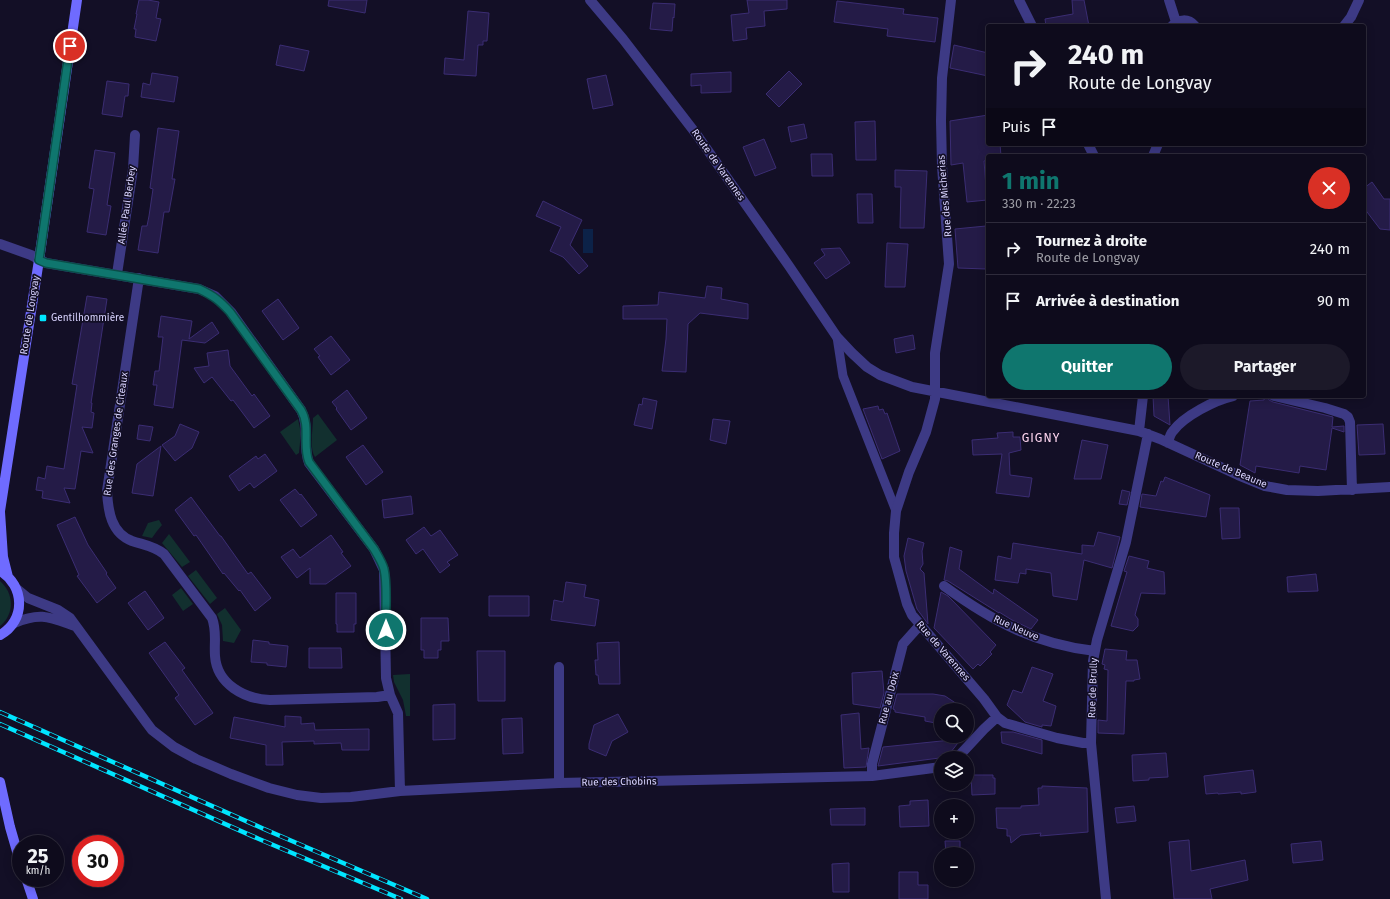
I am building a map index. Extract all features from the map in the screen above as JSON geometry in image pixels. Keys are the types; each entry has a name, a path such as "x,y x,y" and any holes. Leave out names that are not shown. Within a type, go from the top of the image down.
{"street":[{"name":"Route de Longvay","path":"4,574 0,512 77,0"},
{"name":"Route de Varennes","path":"590,0 632,51 697,135 837,337 867,367 880,375 912,387 935,391"},
{"name":"Rue des Micherias","path":"935,391 935,353 949,264 940,121 942,78 951,0"},
{"path":"1019,0 1031,24"},
{"path":"1169,0 1174,24 1186,20 1192,24"},
{"path":"1346,24 1351,17 1359,0"},
{"name":"Allée Paul Berbey","path":"117,274 133,169 135,135"},
{"path":"0,244 31,255 46,263 199,289 215,296 230,312 301,410 305,417 305,448 309,462 374,549 384,570 386,678 390,695 398,713 400,791"},
{"name":"Rue des Granges de Citeaux","path":"139,278 107,491 110,515 116,530 124,537 154,547 164,554 212,618 215,626 216,666 223,678 234,689 253,698 270,700 377,697 390,695"},
{"name":"Route de Beaune","path":"935,391 1143,433 1265,486 1287,490 1318,491 1352,490 1390,486"},
{"name":"Rue de Varennes","path":"935,391 935,399 926,432 908,472 896,511 894,557 907,604 920,625 984,699 997,717 1005,723 1016,727 1057,738 1091,743"},
{"name":"Rue de Brully","path":"1106,899 1091,743 1093,661 1126,542 1143,433 1143,398"},
{"path":"1168,443 1172,432 1183,422 1215,401 1226,398"},
{"path":"1282,398 1325,408 1344,414 1348,418 1350,422 1352,490"},
{"path":"4,574 17,590 20,606 14,623"},
{"name":"Rue Neuve","path":"944,586 971,606 991,618 1027,634 1050,643 1095,651"},
{"name":"Rue des Chobins","path":"17,590 28,598 64,613 70,618 152,730 166,742 190,756 231,774 269,788 297,795 321,798 351,798 400,791 559,783 872,776 934,768"},
{"path":"0,644 3,633 14,623 26,618 40,616 55,618 75,626"},
{"name":"Rue au Doix","path":"872,776 872,764 903,644 920,625"},
{"path":"559,667 559,783"},
{"path":"963,751 997,717"},
{"path":"0,782 12,835"},
{"path":"29,887 33,899"}],"lane":[{"path":"837,337 843,376 896,511"}],"green space":[{"path":"318,414 337,440 315,457 312,449 313,418"},
{"path":"298,419 301,433 299,453 296,455 280,432"},
{"path":"159,520 162,525 152,538 142,536 148,523"},
{"path":"169,534 190,562 182,567 162,543"},
{"path":"196,570 217,598 210,604 188,576"},
{"path":"0,581 8,591 11,604 8,616 0,626"},
{"path":"181,588 193,604 183,611 172,595"},
{"path":"225,608 241,630 234,643 223,641 222,625 217,614"},
{"path":"410,674 410,716 406,716 403,700 394,682 393,675"}],"water":[{"path":"583,229 593,229 593,253 583,253"}],"building":[{"path":"139,0 159,2 156,18 161,19 156,41 135,37 136,29 134,29"},
{"path":"329,0 367,0 365,13 328,6"},
{"path":"747,0 787,0 787,9 764,11 765,26 746,28 747,39 733,41 731,15 749,13"},
{"path":"1072,0 1084,0 1089,24 1046,24 1045,19 1073,14"},
{"path":"837,1 904,9 903,14 938,18 935,42 887,36 888,29 834,22"},
{"path":"653,3 675,4 672,31 650,29"},
{"path":"468,11 489,13 487,41 483,41 483,45 478,45 476,76 444,74 445,58 464,60"},
{"path":"280,45 309,51 304,71 276,65"},
{"path":"954,45 986,53 986,76 950,68"},
{"path":"789,71 802,84 779,107 766,94"},
{"path":"731,72 731,92 701,93 701,85 691,86 691,74"},
{"path":"152,73 178,77 174,102 141,97 143,83 150,85"},
{"path":"606,75 613,105 593,109 587,79"},
{"path":"107,81 129,84 128,96 125,96 122,117 102,114"},
{"path":"986,115 986,146 1000,146 1001,154 986,154 986,160 984,161 986,200 967,202 963,163 951,165 950,121"},
{"path":"875,121 876,160 856,160 855,122"},
{"path":"804,124 807,138 791,142 788,127"},
{"path":"158,128 179,131 172,179 175,179 169,212 164,212 158,253 138,250 142,226 147,226 149,216 153,189 150,188"},
{"path":"764,139 776,168 755,176 743,147"},
{"path":"95,150 115,153 107,205 111,206 106,235 87,232 94,189 89,188"},
{"path":"811,154 832,154 833,176 812,176"},
{"path":"895,170 927,171 924,228 900,228 901,187 895,187"},
{"path":"1372,182 1384,199 1390,199 1390,230 1380,229 1366,211 1366,186"},
{"path":"857,194 872,194 873,223 858,223"},
{"path":"543,201 582,220 570,245 588,266 579,274 563,257 550,251 561,227 536,216"},
{"path":"986,226 986,269 958,268 955,229"},
{"path":"887,243 908,244 905,287 885,287"},
{"path":"840,248 850,263 826,279 814,263 825,255 821,249"},
{"path":"707,286 722,288 721,299 748,304 748,319 700,313 688,324 686,372 662,371 667,319 623,319 623,306 658,305 659,292 705,298"},
{"path":"87,296 107,299 91,403 91,412 94,413 92,428 82,427 93,453 81,451 75,489 64,488 70,503 42,498 43,491 36,490 38,477 45,479 47,466 64,469 77,385 72,384"},
{"path":"278,299 299,328 283,340 262,311"},
{"path":"161,316 192,321 189,339 212,322 219,333 205,343 182,340 173,408 154,405 157,385 153,385 155,371 159,371 163,337 158,337"},
{"path":"913,335 915,349 896,353 894,339"},
{"path":"331,336 350,360 331,375 314,349"},
{"path":"228,350 230,366 252,396 254,394 270,416 254,428 233,400 231,401 212,377 204,383 194,368 209,366 207,353"},
{"path":"347,390 367,418 351,430 332,402"},
{"path":"643,398 657,401 652,429 634,425 639,404 642,405"},
{"path":"1153,398 1168,398 1170,425 1154,416"},
{"path":"1264,398 1268,398 1273,402 1333,417 1332,427 1344,426 1344,432 1332,428 1326,470 1300,466 1299,473 1256,466 1255,473 1240,465 1250,401 1264,400"},
{"path":"878,406 879,410 883,409 885,414 887,413 900,451 882,459 863,409"},
{"path":"713,419 730,421 726,444 710,440"},
{"path":"180,424 199,432 192,448 175,461 162,445 175,436"},
{"path":"1383,424 1385,454 1359,455 1357,425"},
{"path":"139,425 153,427 150,441 137,439"},
{"path":"1013,432 1013,437 1020,437 1021,450 1009,453 1010,475 1032,478 1029,497 996,493 1002,454 973,455 972,440 998,438 997,433"},
{"path":"1082,440 1108,445 1101,479 1074,479"},
{"path":"363,445 383,472 366,485 346,457"},
{"path":"161,446 153,496 132,493 137,464"},
{"path":"265,454 277,471 254,488 250,483 239,491 229,476 256,456 258,459"},
{"path":"1165,477 1210,495 1206,517 1140,507 1142,494 1156,496 1161,481 1163,482"},
{"path":"295,489 300,495 301,494 317,515 301,527 280,500"},
{"path":"1122,490 1130,492 1127,505 1119,504"},
{"path":"411,496 413,514 384,518 382,500"},
{"path":"191,497 248,574 251,572 271,598 255,611 240,590 239,591 224,573 223,574 196,535 194,536 175,510"},
{"path":"1220,508 1239,508 1240,538 1222,539"},
{"path":"75,517 88,545 116,588 97,603 77,576 79,575 57,525"},
{"path":"424,527 431,536 440,530 458,555 447,562 450,565 440,573 423,549 416,554 406,540"},
{"path":"1098,532 1120,537 1112,568 1084,560 1077,600 1053,596 1051,573 1026,569 1026,574 1020,573 1018,583 995,580 998,556 1011,559 1013,543 1082,554 1082,545 1094,546"},
{"path":"331,535 343,552 341,553 351,566 326,584 310,584 310,568 297,578 281,557 293,549 300,558"},
{"path":"908,538 924,543 922,551 923,564 920,569 924,573 928,624 917,609 906,571 904,556"},
{"path":"950,547 962,551 959,569 993,594 994,589 1038,620 1031,629 999,613 948,581 944,580"},
{"path":"1129,556 1149,561 1147,568 1164,572 1165,594 1141,593 1135,615 1138,619 1138,626 1133,631 1111,626 1127,572 1124,571"},
{"path":"1316,574 1318,591 1288,592 1287,577"},
{"path":"566,582 586,585 584,597 599,600 595,626 551,620 554,600 563,602"},
{"path":"145,591 164,618 148,630 128,603"},
{"path":"941,592 948,596 996,645 990,652 992,654 980,666 978,664 973,669 934,628"},
{"path":"336,593 356,593 356,624 354,624 354,632 337,632"},
{"path":"489,596 529,596 529,616 489,616"},
{"path":"421,618 448,618 449,641 441,641 441,650 438,650 438,658 424,658 424,650 421,650"},
{"path":"253,640 269,642 269,644 288,646 286,667 267,665 267,663 251,662"},
{"path":"165,642 185,668 182,670 213,713 195,725 175,698 179,695 149,653"},
{"path":"619,642 620,684 599,684 598,675 596,675 595,660 598,660 597,643"},
{"path":"309,648 341,648 342,668 309,668"},
{"path":"1105,649 1127,651 1126,660 1137,660 1140,679 1126,681 1124,734 1098,733 1098,720 1107,721 1108,670 1104,669 1105,665 1102,664"},
{"path":"477,651 505,651 505,701 478,701"},
{"path":"1032,667 1053,674 1043,701 1056,706 1051,726 1042,725 1042,727 1025,722 1007,705 1013,690 1022,693"},
{"path":"882,671 884,693 880,708 853,704 852,673"},
{"path":"897,694 933,694 945,696 956,703 934,703 934,723 925,721 925,717 895,712 893,709"},
{"path":"455,704 455,739 433,740 433,705"},
{"path":"859,713 861,749 869,748 866,767 844,768 841,715"},
{"path":"618,714 628,732 612,741 606,756 589,749 594,725"},
{"path":"285,716 301,717 301,724 314,723 315,730 369,729 369,750 342,750 341,743 314,744 314,741 282,742 283,765 266,765 266,745 230,738 234,717 285,727"},
{"path":"522,718 523,753 503,754 502,719"},
{"path":"1001,732 1013,732 1042,740 1042,754 1002,743"},
{"path":"934,742 934,743 958,743 952,751 934,751 934,759 878,766 883,747"},
{"path":"1166,753 1168,777 1133,781 1132,755"},
{"path":"1253,770 1256,792 1241,794 1241,792 1206,794 1204,776"},
{"path":"974,775 993,775 993,778 995,778 995,794 972,795 972,791 974,791"},
{"path":"1042,786 1087,788 1088,832 1040,836 1041,833 1021,835 1011,843 1010,836 1007,836 1007,829 997,828 996,808 1021,808 1021,806 1039,805 1038,788 1042,788"},
{"path":"928,800 929,826 900,827 899,806 910,805 910,801"},
{"path":"1134,806 1136,821 1117,823 1115,808"},
{"path":"865,808 865,825 831,825 830,809"},
{"path":"1189,840 1191,871 1245,860 1248,880 1210,889 1212,899 1174,899 1169,842"},
{"path":"945,841 960,841 960,847 945,847"},
{"path":"1321,841 1323,860 1293,863 1291,844"},
{"path":"849,863 849,892 833,892 832,864"},
{"path":"899,872 918,872 918,885 928,885 928,899 899,899"}],"railway":[{"path":"0,712 264,829 427,899"},
{"path":"0,724 259,839 401,899"}],"place":[{"name":"Gentilhommière","path":"43,318"}],"district":[{"name":"GIGNY","path":"1041,438"}],"route":[{"path":"70,46 39,260 46,263 199,289 215,296 223,304 301,410 305,417 305,448 306,456 309,462 380,559 384,570 386,630"}]}
